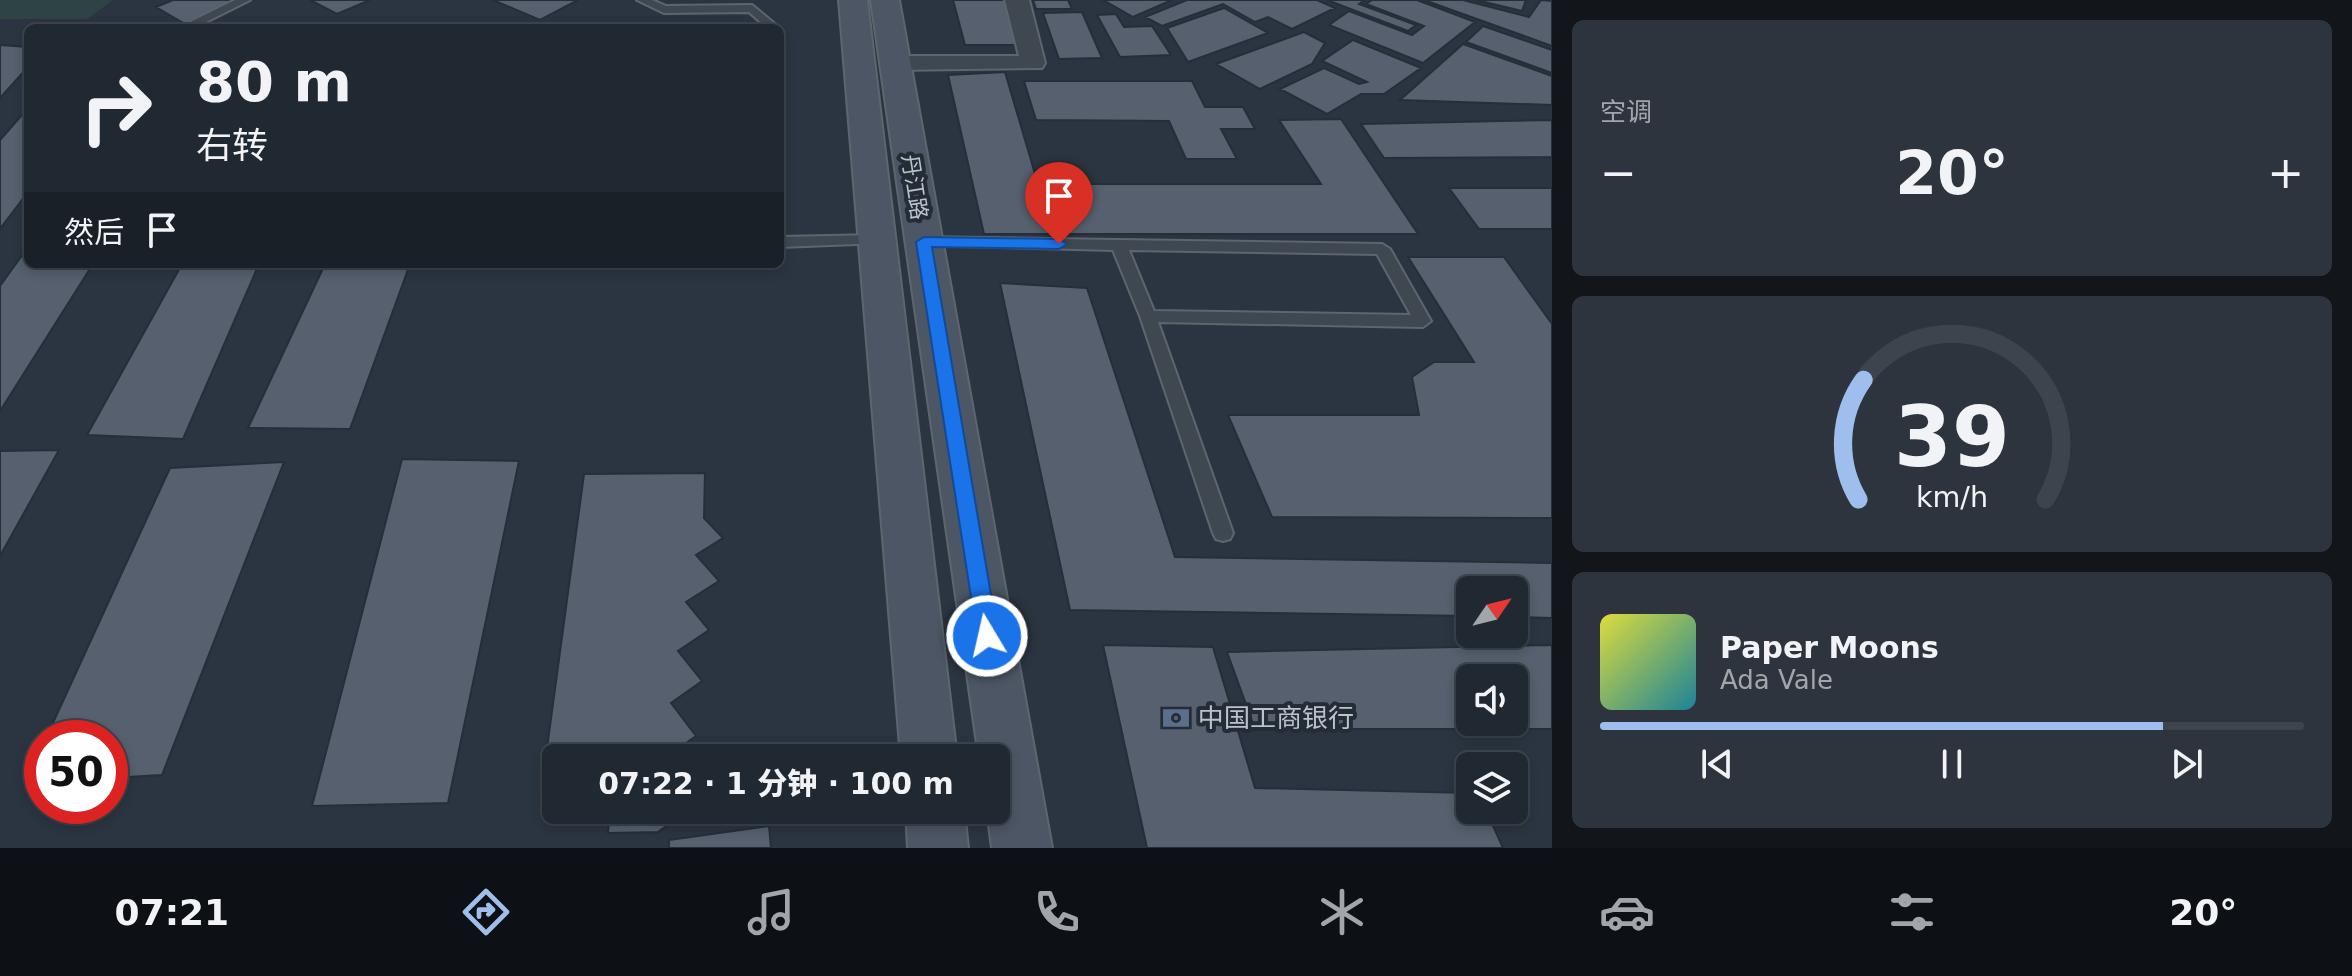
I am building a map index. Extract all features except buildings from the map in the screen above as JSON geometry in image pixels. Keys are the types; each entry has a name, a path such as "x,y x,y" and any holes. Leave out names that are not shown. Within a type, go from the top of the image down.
{"main road":[{"name":"丹江路","path":"853,0 928,744"},
{"name":"丹江路","path":"885,0 1022,848"},
{"path":"936,824 938,848"}],"street":[{"path":"895,63 1033,63 1017,0"}],"lane":[{"path":"192,24 244,0"},
{"path":"643,0 664,10 752,8 770,24"},
{"path":"784,242 877,240"},
{"path":"924,242 1382,249 1423,321 1148,316"},
{"path":"1119,245 1148,316 1223,533"}],"green space":[{"path":"0,0 113,0 87,19 0,19"}],"place":[{"name":"中国工商银行","path":"1176,718"}],"route":[{"path":"987,636 924,242 1059,244"}]}
